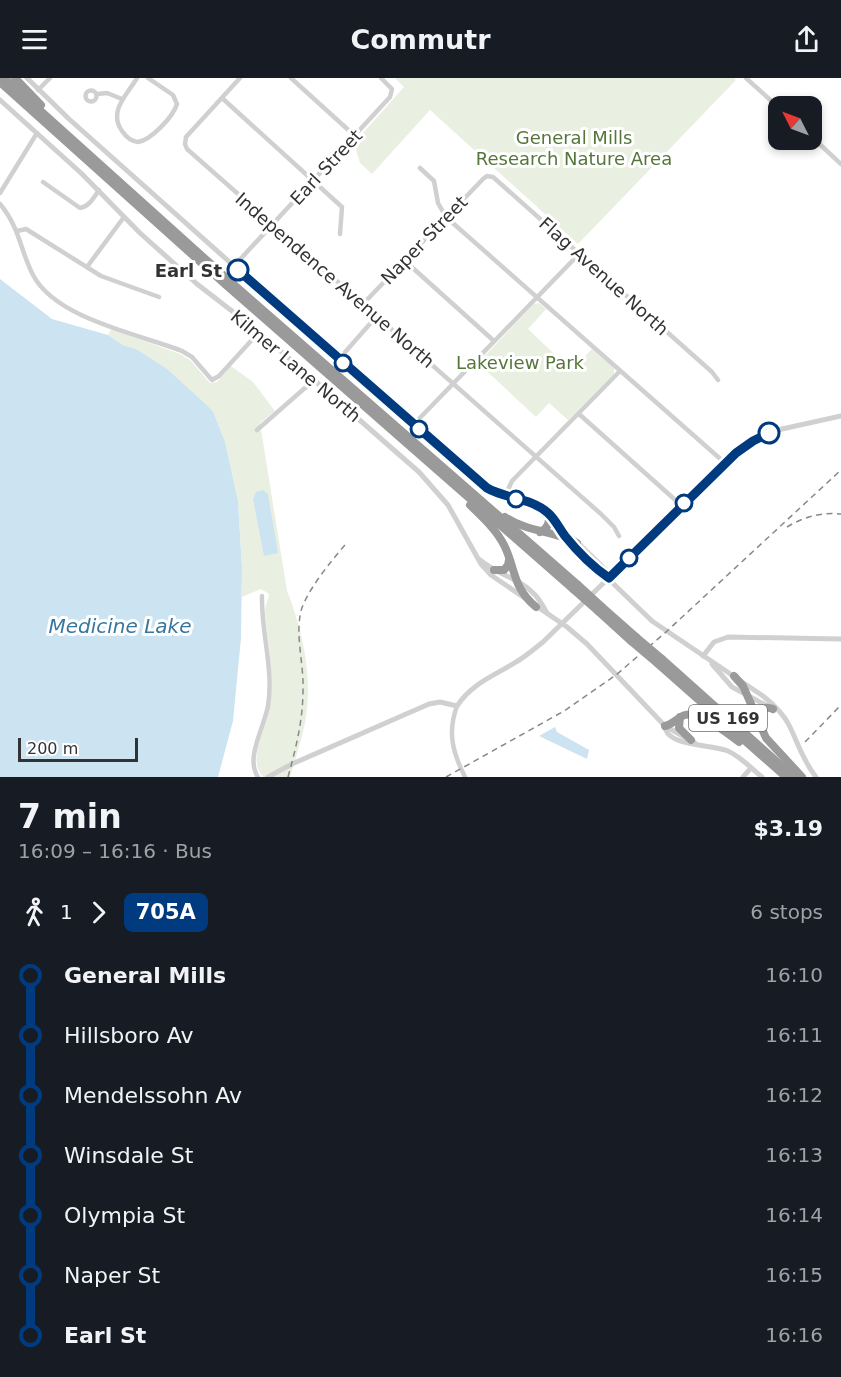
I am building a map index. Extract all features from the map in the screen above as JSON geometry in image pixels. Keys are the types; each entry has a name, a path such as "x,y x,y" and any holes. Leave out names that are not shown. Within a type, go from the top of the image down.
{"highway":[{"name":"US 169","path":"4,78 232,283 457,479 600,609 794,777"},
{"path":"15,78 70,137"},
{"name":"US 169","path":"0,82 422,457 576,587"},
{"path":"422,457 494,531 508,556 523,595 536,607"},
{"path":"457,479 513,522 577,543"},
{"path":"540,532 549,523 549,514"},
{"path":"494,570 501,571 507,567 508,556"},
{"name":"US 169","path":"659,661 784,777"},
{"path":"734,676 743,686 759,724 772,746 802,777"},
{"path":"759,724 759,712 766,708 773,709"},
{"path":"665,726 686,714 694,715 720,728 784,777"},
{"path":"680,717 679,728 693,742"}],"street":[{"path":"27,78 234,266 487,488 535,505 549,514 606,570 609,578"},
{"path":"38,90 50,78"},
{"path":"136,78 117,111 119,127 127,138 141,142 148,139 174,111 177,104 173,95 148,78"},
{"path":"240,78 222,98 342,207 340,234"},
{"path":"291,78 355,136"},
{"name":"Earl Street","path":"234,266 393,92 381,78"},
{"path":"746,78 768,98"},
{"path":"97,94 107,93 122,99"},
{"name":"Independence Avenue North","path":"222,98 186,136 184,144 187,149 601,514 614,527 619,536"},
{"name":"Kilmer Lane North","path":"0,100 99,190 124,217 197,284 259,332 432,484 457,519 484,568 495,579 587,644 674,738 688,744 693,742 730,752 762,777"},
{"path":"0,193 37,133"},
{"path":"822,146 841,164"},
{"path":"420,168 434,181 438,203 446,217 725,464"},
{"name":"Naper Street","path":"362,305 488,176"},
{"name":"Flag Avenue North","path":"488,176 493,177 712,372 718,380"},
{"path":"43,182 80,208 85,208 99,190"},
{"path":"0,204 17,231 33,274 50,295 82,315 182,351 192,357 210,378 215,380 259,332"},
{"path":"87,267 124,217"},
{"path":"17,231 26,229 31,231 101,276 159,297"},
{"path":"414,424 579,254"},
{"path":"405,261 494,341"},
{"path":"339,359 376,316"},
{"path":"505,496 512,481 620,371"},
{"path":"257,430 314,380"},
{"path":"579,414 682,506"},
{"path":"465,777 451,738 457,706 465,694 478,683 518,661 543,642 743,447 762,435 783,428 841,416"},
{"path":"549,514 567,538 650,620 769,700 786,719 801,753 816,777"},
{"name":"Kilmer Lane North","path":"477,557 494,570 533,592 548,615"},
{"path":"258,777 253,768 253,758 268,706 270,668 262,596"},
{"path":"703,656 713,643 728,637 841,639"},
{"path":"703,656 716,667 729,685 773,709 792,731"},
{"path":"268,777 429,704 440,702 457,706"},
{"path":"743,777 751,768"}],"green space":[{"name":"General Mills Research Nature Area","path":"395,78 734,78 736,80 578,244 430,110 372,174 360,163 354,143 404,87"},
{"name":"Lakeview Park","path":"539,303 546,309 528,329 571,370 592,349 614,368 614,374 568,420 549,403 536,417 478,363 534,304"},
{"path":"111,329 180,354 191,361 210,383 217,382 231,366 253,382 275,411 260,423 287,591 306,658 308,694 304,728 290,777 263,777 256,761 271,694 265,612 269,594 261,589 242,597 238,501 225,442 213,411 136,349 123,345 108,335"}],"water":[{"name":"Medicine Lake","path":"0,279 52,319 108,335 123,345 136,349 167,369 213,411 225,442 238,501 242,568 241,638 233,721 218,777 0,777"},
{"path":"263,490 268,494 278,553 264,556 253,499 256,492"},
{"path":"555,727 557,732 589,750 587,759 539,736"}],"railway":[{"path":"446,777 564,711 616,675 666,632 841,470"},
{"path":"787,527 813,516 841,514"},
{"path":"288,777 303,701 299,640 301,611 313,586 345,545"},
{"path":"805,742 841,705"}],"bus line":[{"name":"705A","path":"238,270 487,488 498,494 535,505 549,514 573,545 609,578 736,453 762,435 769,433"}],"place":[{"name":"Earl St","path":"238,270"}]}
